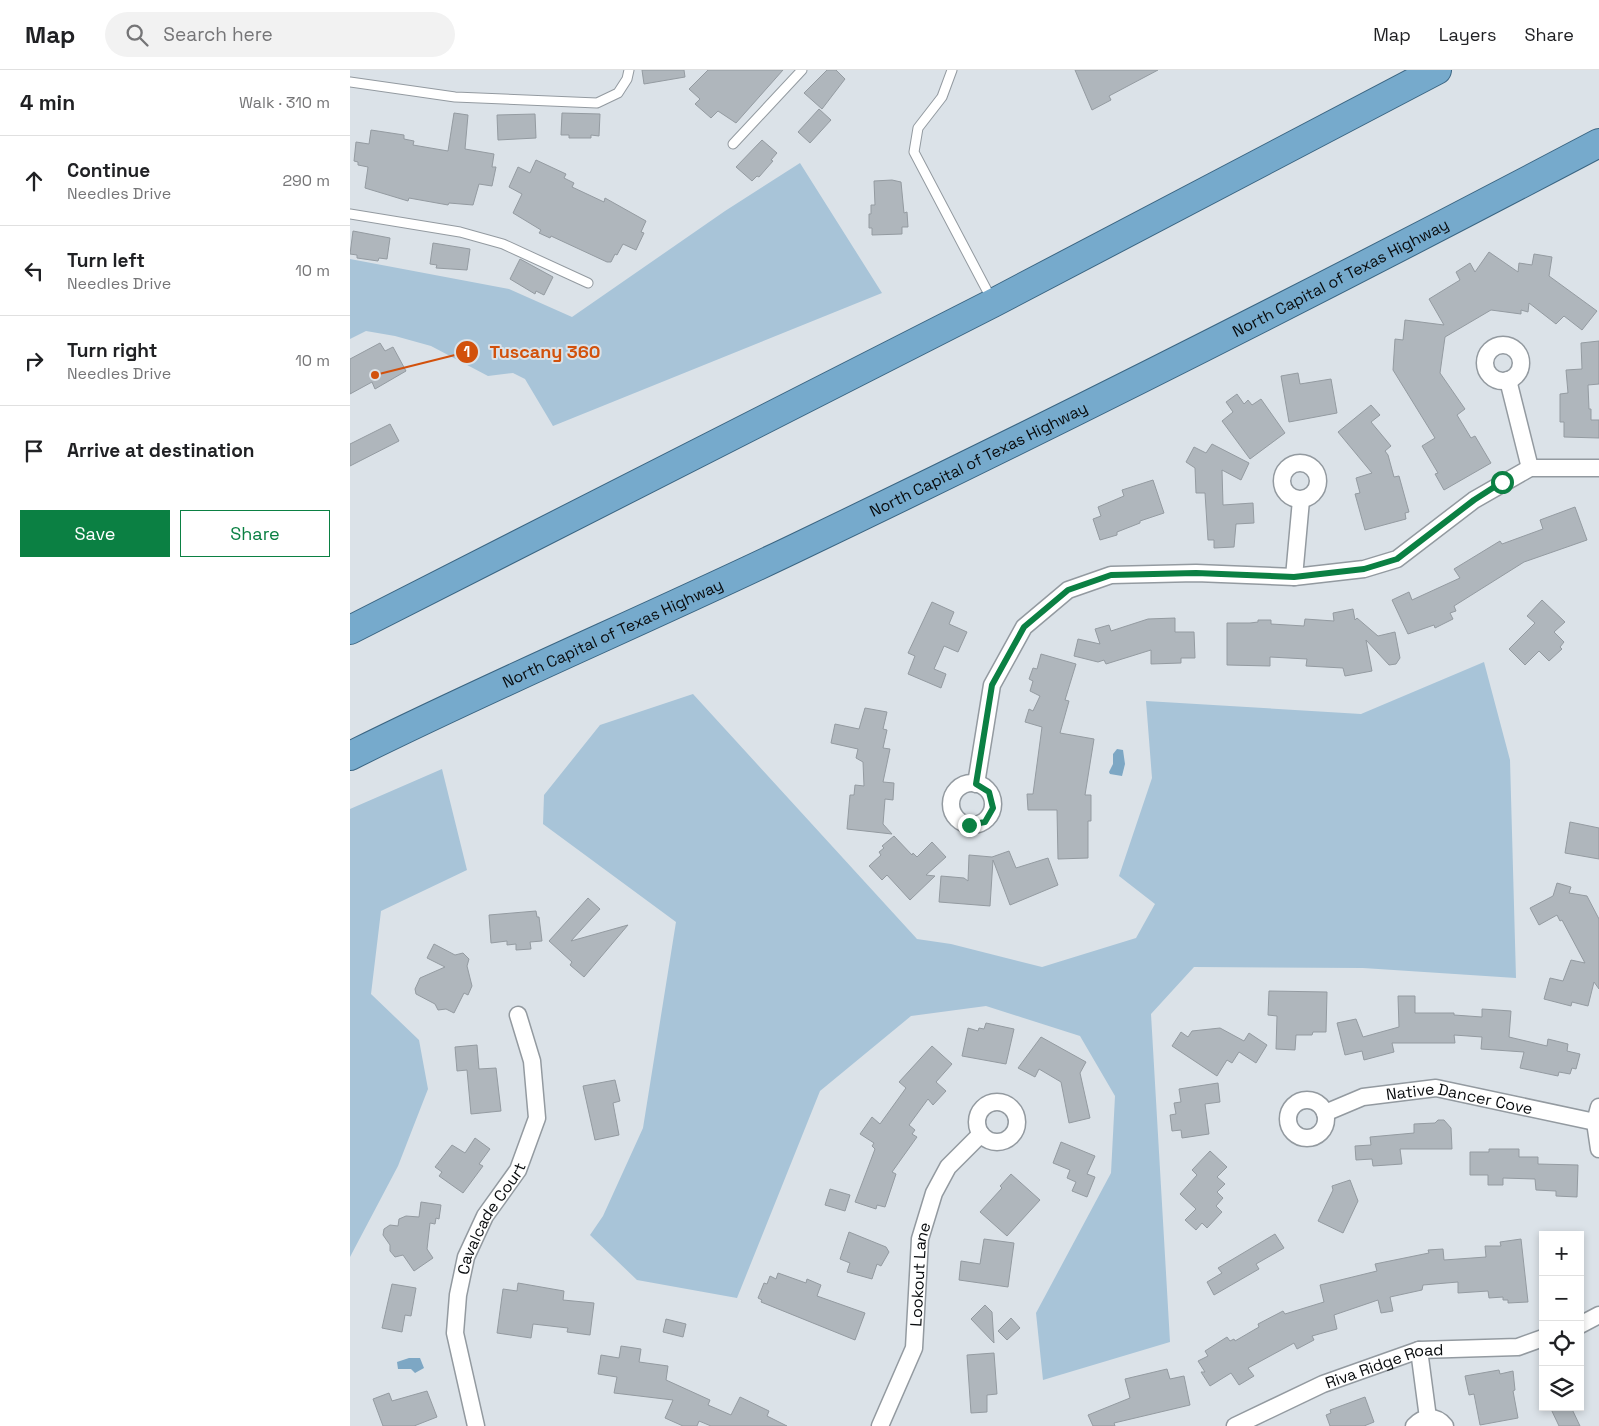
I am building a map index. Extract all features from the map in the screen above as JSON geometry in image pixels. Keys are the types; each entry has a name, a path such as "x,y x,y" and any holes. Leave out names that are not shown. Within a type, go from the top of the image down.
{"highway":[{"path":"350,630 993,302 1437,70"},
{"name":"North Capital of Texas Highway","path":"350,756 444,710 804,544 1336,282 1599,144"}],"street":[{"path":"1508,380 1530,468"},
{"path":"976,784 992,685 1024,627 1068,590 1111,575 1196,573 1294,577 1364,569 1397,559 1474,500 1530,468 1599,468"},
{"path":"1294,577 1301,500"},
{"name":"Cavalcade Court","path":"476,1426 455,1333 458,1296 466,1257 485,1216 518,1170 537,1118 532,1061 518,1014"},
{"name":"Native Dancer Cove","path":"1325,1113 1363,1096 1436,1088 1597,1115"},
{"path":"1597,1115 1599,1149"},
{"name":"Lookout Lane","path":"880,1426 914,1348 920,1239 934,1193 948,1167 981,1134"},
{"path":"1584,1323 1599,1315"},
{"name":"Riva Ridge Road","path":"1236,1426 1323,1384 1419,1350 1518,1346 1539,1339"},
{"path":"1419,1350 1428,1418"},
{"path":"1414,1426 1420,1420 1428,1418 1435,1418 1445,1426"}],"lane":[{"path":"350,82 455,97 597,103 618,92 627,79 629,70"},
{"path":"733,144 802,70"},
{"path":"952,70 942,97 918,128 914,152 993,302"},
{"path":"350,214 460,232 503,244 588,284"}],"shaded area":[{"path":"800,163 882,293 553,426 525,379 513,373 488,376 431,346 395,336 366,331 350,339 350,259 509,289 572,317 725,211"},
{"path":"1484,662 1510,760 1516,978 1363,968 1194,967 1151,1014 1170,1342 1043,1380 1036,1313 1111,1173 1115,1096 1080,1036 986,1006 911,1016 820,1091 737,1298 637,1280 590,1235 603,1216 643,1128 676,922 543,824 544,795 600,725 693,694 917,939 951,944 1042,967 1136,938 1155,904 1119,876 1152,778 1146,701 1361,714"},
{"path":"1117,749 1123,750 1125,764 1122,776 1110,774 1109,772 1113,764 1113,754"},
{"path":"442,769 467,870 381,911 371,994 419,1040 428,1089 398,1166 350,1257 350,809"},
{"path":"409,1358 420,1358 424,1368 415,1373 411,1369 398,1369 397,1362"}],"building":[{"path":"642,70 684,70 685,77 644,84"},
{"path":"708,70 783,70 736,123 718,111 711,118 695,104 700,99 689,89"},
{"path":"827,70 836,70 845,79 822,109 804,93"},
{"path":"1075,70 1158,70 1109,96 1111,100 1092,110"},
{"path":"819,109 831,120 810,143 798,132"},
{"path":"454,113 468,115 465,149 494,154 492,167 496,167 492,186 479,184 473,205 449,203 448,205 409,198 408,201 365,188 368,167 358,165 358,162 354,161 356,142 369,144 371,130 404,135 404,139 414,141 413,145 448,151"},
{"path":"562,113 600,114 599,136 591,135 591,138 569,138 569,135 561,135"},
{"path":"535,114 536,138 498,140 497,115"},
{"path":"762,140 777,153 771,160 773,161 759,177 757,176 752,181 736,167"},
{"path":"536,160 566,174 564,178 574,183 572,187 604,202 605,198 646,221 641,232 644,233 636,250 623,244 611,262 607,262 551,236 550,238 539,233 541,230 513,213 522,194 509,187 518,167 530,173"},
{"path":"892,180 901,182 904,213 907,212 908,227 902,227 902,234 872,235 872,228 869,228 869,214 871,214 871,205 875,205 874,181"},
{"path":"353,231 390,238 387,259 379,258 378,261 357,258 357,255 350,254"},
{"path":"433,243 470,249 467,270 436,268 437,265 430,264"},
{"path":"1489,252 1518,272 1519,263 1532,265 1534,254 1552,257 1549,276 1597,311 1582,330 1564,316 1556,324 1529,303 1528,312 1521,310 1521,314 1491,310 1445,337 1440,373 1465,409 1457,415 1471,438 1475,436 1491,463 1444,490 1435,474 1438,473 1422,446 1435,438 1393,370 1395,339 1403,340 1405,320 1444,325 1429,299 1460,280 1456,272 1470,263 1475,272"},
{"path":"520,259 553,277 544,295 536,291 535,294 510,279"},
{"path":"1599,341 1599,384 1588,385 1591,420 1599,420 1599,438 1564,437 1564,422 1560,422 1560,394 1568,393 1566,370 1582,369 1581,343"},
{"path":"380,343 385,351 393,347 406,371 375,389 372,382 350,394 350,359"},
{"path":"1298,373 1300,384 1331,379 1337,413 1289,422 1281,376"},
{"path":"1237,394 1244,404 1248,400 1252,405 1261,399 1285,433 1250,459 1222,421 1233,412 1226,402"},
{"path":"1371,405 1380,415 1371,422 1391,446 1385,451 1388,455 1394,477 1399,476 1409,512 1405,513 1406,519 1365,530 1355,494 1360,493 1356,478 1372,473 1338,432"},
{"path":"390,424 399,441 350,466 350,444"},
{"path":"1212,444 1249,463 1241,480 1222,470 1223,505 1253,503 1254,523 1236,524 1234,547 1214,548 1214,540 1208,540 1205,493 1196,493 1195,468 1186,462 1194,447 1206,453"},
{"path":"1153,480 1164,513 1140,521 1140,523 1117,532 1117,535 1100,540 1093,519 1101,516 1098,507 1124,496 1122,490"},
{"path":"1575,507 1587,540 1524,562 1454,606 1456,611 1450,613 1453,619 1435,628 1434,625 1408,634 1392,600 1409,592 1412,600 1460,578 1454,569 1500,541 1502,544 1543,529 1540,520"},
{"path":"1542,600 1565,622 1554,632 1564,642 1560,647 1562,649 1549,661 1539,651 1525,665 1509,649 1535,623 1527,616"},
{"path":"932,602 954,612 949,624 967,632 958,652 944,646 934,669 946,674 941,688 908,674 915,656 908,653"},
{"path":"1353,609 1355,620 1357,618 1378,636 1395,632 1400,658 1396,664 1389,665 1366,640 1372,671 1345,676 1343,668 1306,666 1307,659 1270,657 1270,666 1227,665 1227,623 1250,623 1258,622 1258,620 1271,620 1271,624 1304,626 1305,619 1334,621 1333,613"},
{"path":"1175,618 1175,632 1194,632 1195,658 1181,658 1181,663 1151,664 1151,650 1106,664 1104,660 1098,662 1074,656 1078,639 1100,644 1095,629 1109,625 1111,631 1148,619"},
{"path":"1041,654 1076,664 1065,700 1069,701 1060,733 1094,739 1085,795 1091,795 1091,821 1088,821 1088,858 1058,859 1057,810 1028,810 1027,794 1033,794 1042,727 1025,722 1029,709 1033,711 1040,696 1030,691 1033,681 1029,679 1033,668 1037,669"},
{"path":"865,708 887,712 883,729 887,730 883,748 890,749 883,782 894,783 893,800 885,799 883,824 892,834 847,829 850,795 854,795 855,785 864,786 863,762 856,758 858,749 831,743 835,724 859,729"},
{"path":"1570,822 1599,828 1599,859 1565,853"},
{"path":"894,836 912,855 913,853 917,857 932,842 946,857 926,875 935,876 910,900 887,875 882,880 869,866 881,855 879,852 884,848 882,846"},
{"path":"1009,851 1016,868 1048,858 1058,885 1010,905 993,860 990,906 939,902 941,876 964,878 968,881 969,855 992,857"},
{"path":"1557,883 1571,887 1569,893 1587,896 1599,919 1599,989 1594,982 1588,1006 1572,1002 1571,1006 1544,999 1550,978 1563,981 1571,960 1585,963 1562,920 1560,921 1557,915 1539,925 1530,908 1553,896"},
{"path":"588,898 600,909 571,941 628,925 584,977 570,965 572,962 549,941"},
{"path":"536,911 537,917 539,917 542,941 530,942 531,949 516,950 516,944 507,945 507,941 491,943 489,915"},
{"path":"434,944 455,955 463,953 469,959 467,966 472,986 468,995 464,993 454,1013 446,1009 438,1010 435,1004 416,994 415,989 420,978 445,967 427,958"},
{"path":"1269,991 1327,992 1326,1032 1313,1032 1312,1035 1296,1035 1295,1050 1276,1049 1277,1016 1268,1015"},
{"path":"1398,996 1415,996 1415,1013 1454,1013 1454,1015 1482,1017 1482,1009 1511,1011 1509,1037 1547,1046 1548,1039 1568,1044 1567,1051 1580,1054 1576,1069 1572,1068 1570,1074 1559,1072 1558,1076 1520,1068 1524,1052 1481,1049 1482,1037 1454,1035 1455,1043 1392,1043 1394,1052 1364,1060 1362,1051 1345,1055 1337,1023 1356,1019 1363,1037 1399,1027"},
{"path":"986,1023 1014,1029 1006,1064 962,1056 968,1028 978,1031 979,1028 984,1029"},
{"path":"1220,1028 1244,1041 1249,1033 1267,1045 1256,1063 1239,1052 1232,1063 1227,1060 1217,1076 1172,1046 1181,1032 1188,1037 1192,1031"},
{"path":"1041,1037 1086,1062 1080,1073 1090,1118 1069,1123 1061,1082 1039,1069 1035,1077 1018,1068"},
{"path":"477,1045 479,1069 496,1068 501,1111 471,1114 467,1070 457,1071 455,1047"},
{"path":"932,1046 952,1064 936,1082 946,1091 933,1105 928,1099 909,1125 915,1130 912,1134 917,1137 892,1172 896,1174 885,1207 877,1205 876,1209 855,1202 875,1149 872,1146 874,1143 860,1134 872,1117 880,1124 906,1088 899,1082"},
{"path":"615,1080 620,1101 613,1103 619,1135 595,1140 583,1086"},
{"path":"1218,1083 1220,1102 1205,1104 1209,1134 1182,1138 1181,1130 1172,1131 1170,1115 1176,1114 1174,1103 1181,1102 1179,1089"},
{"path":"1438,1120 1444,1120 1451,1128 1452,1149 1400,1149 1402,1164 1373,1166 1372,1159 1356,1160 1355,1146 1371,1145 1370,1137 1414,1133 1414,1124 1435,1123"},
{"path":"475,1138 490,1149 479,1164 483,1166 463,1193 439,1176 442,1172 435,1167 452,1145 465,1153"},
{"path":"1061,1142 1095,1156 1087,1174 1095,1177 1087,1197 1072,1191 1076,1182 1067,1178 1070,1170 1053,1163"},
{"path":"1489,1149 1519,1149 1519,1157 1538,1157 1538,1164 1578,1165 1577,1197 1556,1196 1556,1191 1536,1190 1535,1179 1503,1178 1503,1185 1488,1185 1488,1175 1470,1175 1470,1152 1489,1152"},
{"path":"1210,1151 1227,1167 1217,1177 1225,1184 1217,1192 1223,1198 1216,1206 1222,1212 1207,1228 1202,1223 1196,1230 1185,1220 1196,1209 1180,1194 1197,1175 1192,1170"},
{"path":"1011,1174 1040,1200 1007,1236 980,1212 1002,1188 1000,1186"},
{"path":"1350,1180 1358,1201 1343,1233 1318,1221 1333,1190 1332,1186"},
{"path":"830,1189 850,1195 845,1211 825,1205"},
{"path":"421,1202 441,1205 439,1219 436,1218 435,1224 430,1223 427,1249 433,1258 414,1271 403,1255 395,1257 390,1251 390,1245 383,1235 384,1229 390,1225 398,1226 399,1219 406,1216 419,1217"},
{"path":"849,1232 886,1247 889,1252 881,1266 877,1264 872,1279 847,1272 850,1263 840,1259"},
{"path":"1275,1234 1284,1248 1256,1264 1259,1269 1214,1295 1207,1282 1222,1273 1218,1268"},
{"path":"984,1239 1014,1243 1008,1287 959,1280 961,1261 980,1264"},
{"path":"1521,1239 1528,1302 1508,1303 1508,1300 1503,1300 1503,1297 1489,1298 1488,1291 1458,1293 1458,1282 1423,1285 1422,1290 1390,1297 1393,1311 1381,1313 1378,1300 1334,1315 1337,1329 1312,1336 1314,1340 1297,1349 1294,1343 1248,1368 1254,1376 1239,1385 1231,1373 1210,1386 1201,1372 1205,1372 1198,1361 1208,1356 1205,1351 1227,1337 1230,1341 1234,1339 1235,1341 1259,1327 1258,1324 1283,1311 1285,1314 1324,1302 1320,1285 1377,1271 1375,1264 1429,1253 1428,1250 1443,1249 1444,1260 1486,1257 1485,1246 1501,1246 1500,1242"},
{"path":"778,1273 806,1283 807,1279 821,1285 817,1296 865,1313 855,1340 761,1302 762,1300 758,1298 764,1283 767,1284 770,1276 776,1279"},
{"path":"518,1283 564,1291 563,1300 594,1303 590,1335 567,1332 568,1328 533,1324 531,1338 497,1333 503,1289 517,1291"},
{"path":"392,1284 416,1288 411,1316 405,1315 402,1332 382,1328"},
{"path":"985,1305 992,1312 994,1343 971,1319"},
{"path":"1011,1318 1020,1328 1007,1340 998,1331"},
{"path":"666,1319 686,1324 683,1337 663,1332"},
{"path":"621,1346 641,1349 639,1362 668,1366 666,1380 710,1400 708,1405 731,1415 740,1397 769,1411 767,1416 787,1426 711,1426 699,1421 697,1426 683,1426 665,1418 673,1400 614,1393 617,1377 598,1374 601,1355 619,1358"},
{"path":"994,1353 997,1394 987,1395 987,1412 971,1413 967,1355"},
{"path":"1167,1369 1170,1379 1184,1376 1190,1405 1114,1423 1115,1426 1093,1426 1088,1415 1130,1398 1125,1379"},
{"path":"1499,1370 1500,1374 1513,1371 1515,1390 1513,1391 1518,1418 1480,1425 1474,1394 1469,1395 1465,1376"},
{"path":"427,1391 437,1417 414,1426 383,1426 373,1399 389,1393 392,1401"},
{"path":"1365,1397 1374,1422 1364,1426 1330,1426 1326,1415 1331,1413 1330,1410"},
{"path":"1552,1411 1573,1411 1580,1426 1559,1426"}],"place":[{"name":"Tuscany 360","path":"375,375"}],"route":[{"path":"969,825 978,825 985,822 991,815 993,808 993,800 989,792 983,786 976,784 992,685 1024,627 1068,590 1111,575 1196,573 1294,577 1364,569 1397,559 1474,500 1502,482"}]}
